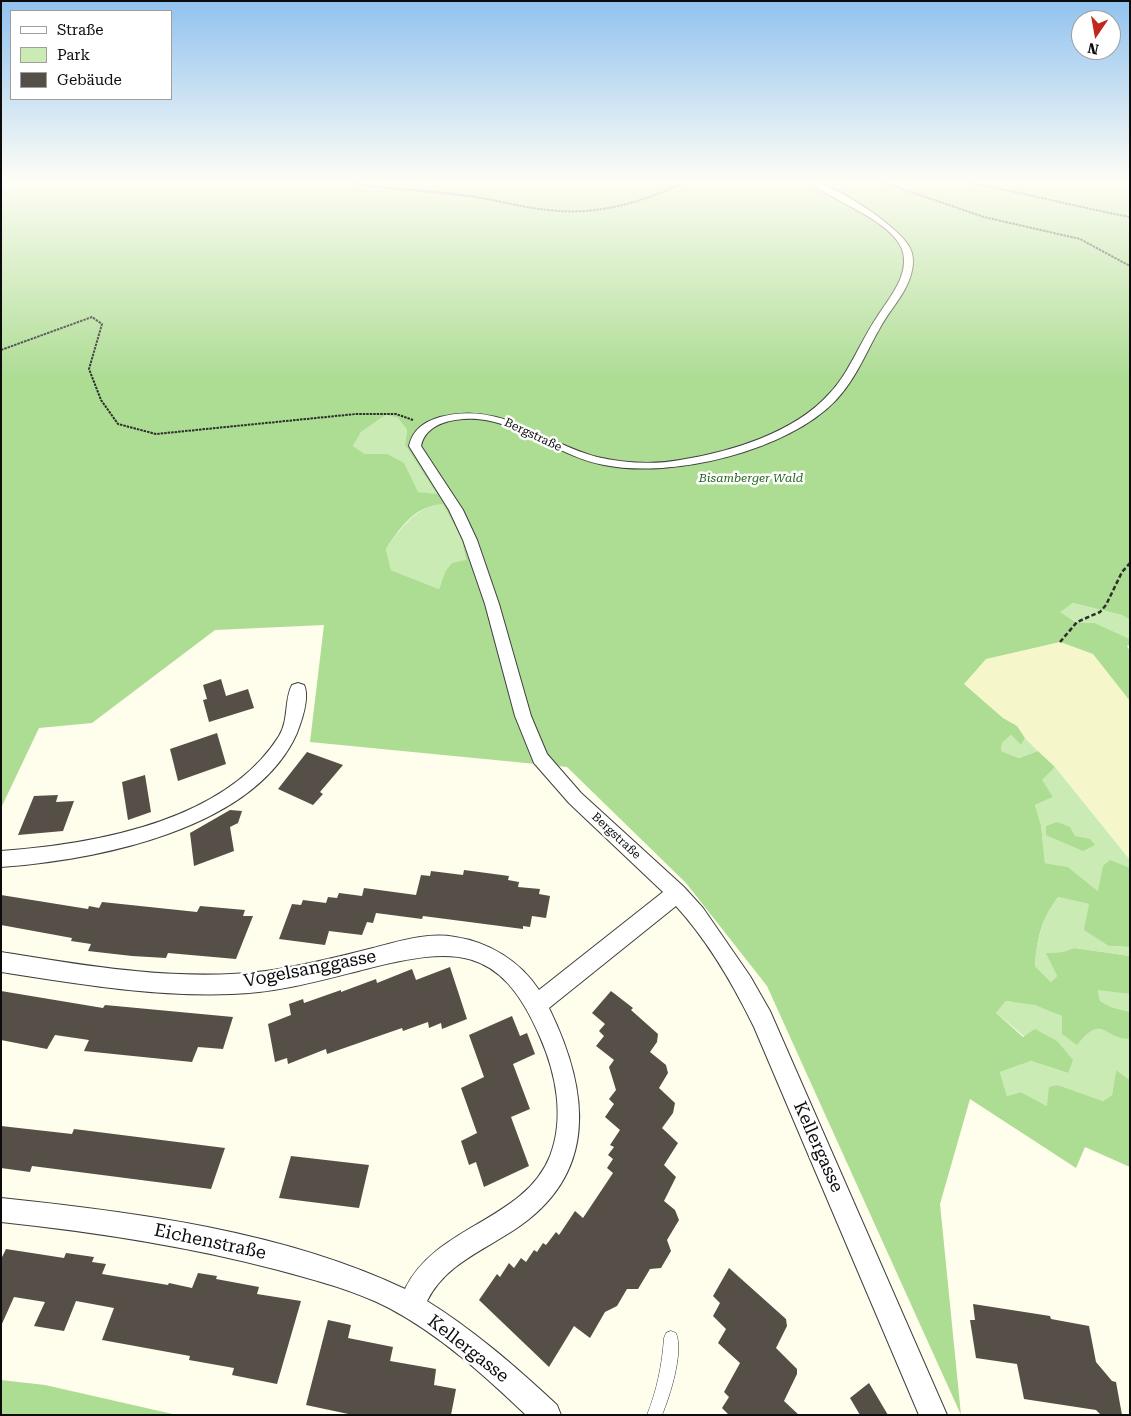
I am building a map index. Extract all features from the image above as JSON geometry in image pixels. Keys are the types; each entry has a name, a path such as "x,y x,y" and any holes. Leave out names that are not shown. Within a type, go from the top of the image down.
{"street":[{"name":"Bergstraße","path":"677,893 575,798 540,758 523,716 492,604 470,540 456,510 414,446 416,438 421,430 430,424 456,416 489,416 508,422 552,444 594,459 616,464 658,466 677,465 721,454 774,435 824,406 840,388 899,291 909,264 905,247"},
{"path":"1,859 52,856 100,846 141,835 206,809 256,776 274,757 292,723 298,689"},
{"path":"537,1005 677,893"},
{"name":"Kellergasse","path":"677,893 715,940 744,983 762,1019 933,1415"},
{"name":"Vogelsanggasse","path":"1,962 107,978 233,984 304,973 420,946 445,944 468,949 504,967 518,978 537,1005 554,1043 569,1096 570,1119 568,1140 559,1165 548,1185 529,1204 435,1268 420,1286 410,1306"},
{"name":"Eichenstraße","path":"1,1210 82,1218 159,1230 251,1250 318,1268 368,1286 410,1306"},
{"name":"Kellergasse","path":"410,1306 488,1361 547,1415"}],"lane":[{"path":"654,1415 665,1386 670,1362 671,1338"}],"path":[{"path":"1095,247 1130,266"},
{"path":"1,350 92,317 102,324 89,369 101,400 118,424 156,434 356,414 396,414 416,421 421,430"},
{"path":"1060,642 1076,622 1091,619 1108,606 1120,572 1130,563"}],"green space":[{"name":"Bisamberger Wald","path":"1,247 1130,247 1130,620 1122,615 1073,603 1060,612 1076,622 1095,623 1130,639 1130,645 1127,646 1130,651 1130,701 1093,654 1060,642 986,659 964,684 1003,718 1017,726 1025,738 1021,745 1011,735 1002,743 1001,751 1019,758 1038,751 1055,767 1042,780 1053,797 1035,805 1041,825 1045,863 1068,867 1098,891 1103,866 1110,860 1130,868 1130,947 1109,946 1084,930 1089,904 1058,897 1052,905 1041,930 1035,966 1051,982 1057,976 1046,953 1063,952 1074,948 1130,956 1130,994 1098,990 1100,1001 1111,1007 1130,1012 1130,1039 1114,1036 1098,1029 1086,1035 1077,1045 1062,1034 1062,1016 1035,1005 1006,1001 996,1013 1023,1037 1035,1029 1057,1041 1073,1060 1068,1073 1031,1061 1000,1072 1007,1096 1021,1092 1047,1106 1049,1087 1058,1085 1103,1101 1112,1095 1116,1070 1130,1080 1130,1167 1085,1147 1076,1168 970,1099 940,1204 961,1415 767,986 686,883 567,767 310,742 324,625 215,630 92,723 39,728 1,808","holes":["386,415 398,418 407,430 405,445 437,494 418,492 404,463 387,454 365,454 353,446 361,432","443,504 461,537 466,560 452,563 445,572 439,589 391,570 386,549 403,525 424,509"]},
{"path":"386,415 398,418 407,430 405,445 438,495 418,492 387,454 365,454 353,446 361,432"},
{"path":"443,503 461,537 466,560 445,572 439,589 391,570 386,549 410,519 433,505"},
{"path":"1073,603 1122,615 1130,620 1130,639 1095,623 1077,622 1059,612"},
{"path":"1060,642 1093,654 1130,700 1130,860 1055,767 1025,738 1017,726 1003,718 964,684 985,659"},
{"path":"1011,735 1021,745 1025,738 1038,751 1019,758 1001,751 1002,743"},
{"path":"1055,767 1130,860 1130,868 1098,891 1068,867 1045,863 1041,825 1035,805 1053,797 1041,780"},
{"path":"1057,822 1070,827 1075,836 1090,839 1095,845 1083,851 1046,835 1046,826"},
{"path":"1058,897 1089,904 1109,946 1130,947 1130,956 1074,948 1063,952 1047,953 1057,976 1051,982 1035,966 1041,930 1052,905"},
{"path":"1098,989 1130,994 1130,1012 1111,1007 1100,1001"},
{"path":"1006,1001 1035,1004 1062,1016 1077,1045 1087,1032 1093,1029 1103,1030 1130,1039 1130,1080 1116,1070 1112,1095 1103,1101 1058,1085 1047,1106 1021,1092 1007,1096 1000,1072 1031,1061 1068,1073 996,1013"},
{"path":"1,1380 45,1385 177,1415 1,1415"}],"building":[{"path":"221,679 226,696 248,689 254,708 209,722 203,700 207,699 203,685"},
{"path":"217,733 226,764 178,781 170,749"},
{"path":"307,752 343,765 320,792 323,794 313,805 278,789"},
{"path":"145,775 151,812 128,820 122,782"},
{"path":"58,795 56,802 74,801 63,831 18,835 34,796"},
{"path":"230,810 242,811 238,823 230,827 234,851 194,866 190,833"},
{"path":"464,870 509,876 508,880 519,882 518,887 540,889 539,894 550,896 546,918 532,916 530,927 523,926 523,929 423,916 422,919 376,913 373,923 367,922 362,935 329,931 325,945 279,939 292,904 301,905 303,900 326,903 328,897 337,898 339,893 362,896 364,888 416,895 421,875 430,876 431,871 463,875"},
{"path":"1,895 88,909 89,906 99,908 102,902 197,912 200,906 245,910 243,916 253,916 236,959 168,953 166,958 132,956 88,951 91,944 71,941 72,938 1,925"},
{"path":"450,967 467,1019 442,1029 441,1023 429,1028 428,1022 403,1031 402,1028 327,1054 326,1049 288,1064 287,1058 275,1062 268,1024 291,1015 289,1004 303,999 304,1003 376,979 377,983 412,969 416,980"},
{"path":"1,991 103,1008 105,1005 233,1017 223,1049 198,1047 192,1062 84,1051 89,1040 55,1035 47,1049 1,1040"},
{"path":"611,991 633,1008 631,1010 658,1034 657,1042 650,1052 666,1065 668,1073 659,1088 675,1103 673,1113 662,1128 678,1143 664,1165 676,1177 664,1201 675,1210 679,1220 667,1240 671,1251 661,1268 650,1269 638,1289 627,1289 617,1306 605,1312 590,1338 574,1326 549,1367 479,1300 497,1274 500,1277 509,1263 514,1268 521,1258 526,1262 534,1250 537,1252 543,1243 546,1245 556,1232 559,1235 575,1211 583,1218 613,1173 607,1168 613,1159 608,1155 614,1147 610,1145 620,1130 605,1117 614,1104 609,1099 616,1090 609,1067 614,1060 596,1046 604,1036 599,1031 605,1024 592,1013"},
{"path":"512,1016 520,1036 527,1033 535,1054 513,1064 530,1109 511,1117 529,1166 484,1187 476,1162 469,1165 461,1141 477,1133 461,1088 484,1077 469,1035"},
{"path":"1,1126 72,1134 74,1129 225,1148 211,1189 32,1166 30,1172 1,1168"},
{"path":"291,1156 369,1165 359,1208 279,1198"},
{"path":"6,1249 64,1258 66,1253 94,1257 92,1262 106,1264 102,1274 168,1285 169,1283 192,1288 198,1273 217,1276 216,1279 259,1287 257,1294 301,1301 277,1384 232,1375 234,1368 189,1360 190,1356 102,1340 114,1308 76,1301 64,1331 34,1326 45,1302 14,1297 1,1326 1,1259"},
{"path":"729,1268 786,1319 787,1326 776,1348 797,1369 797,1374 784,1401 799,1415 729,1415 722,1408 729,1397 724,1392 740,1363 718,1343 726,1329 713,1316 720,1303 713,1296"},
{"path":"973,1304 1050,1316 1051,1319 1089,1326 1096,1362 1112,1381 1116,1382 1122,1415 1101,1415 1096,1410 1024,1399 1017,1364 976,1358 970,1320 975,1320"},
{"path":"328,1320 351,1325 348,1338 393,1347 390,1361 436,1369 434,1385 456,1389 451,1415 353,1415 306,1405"},
{"path":"869,1383 888,1415 860,1415 850,1398"}]}
